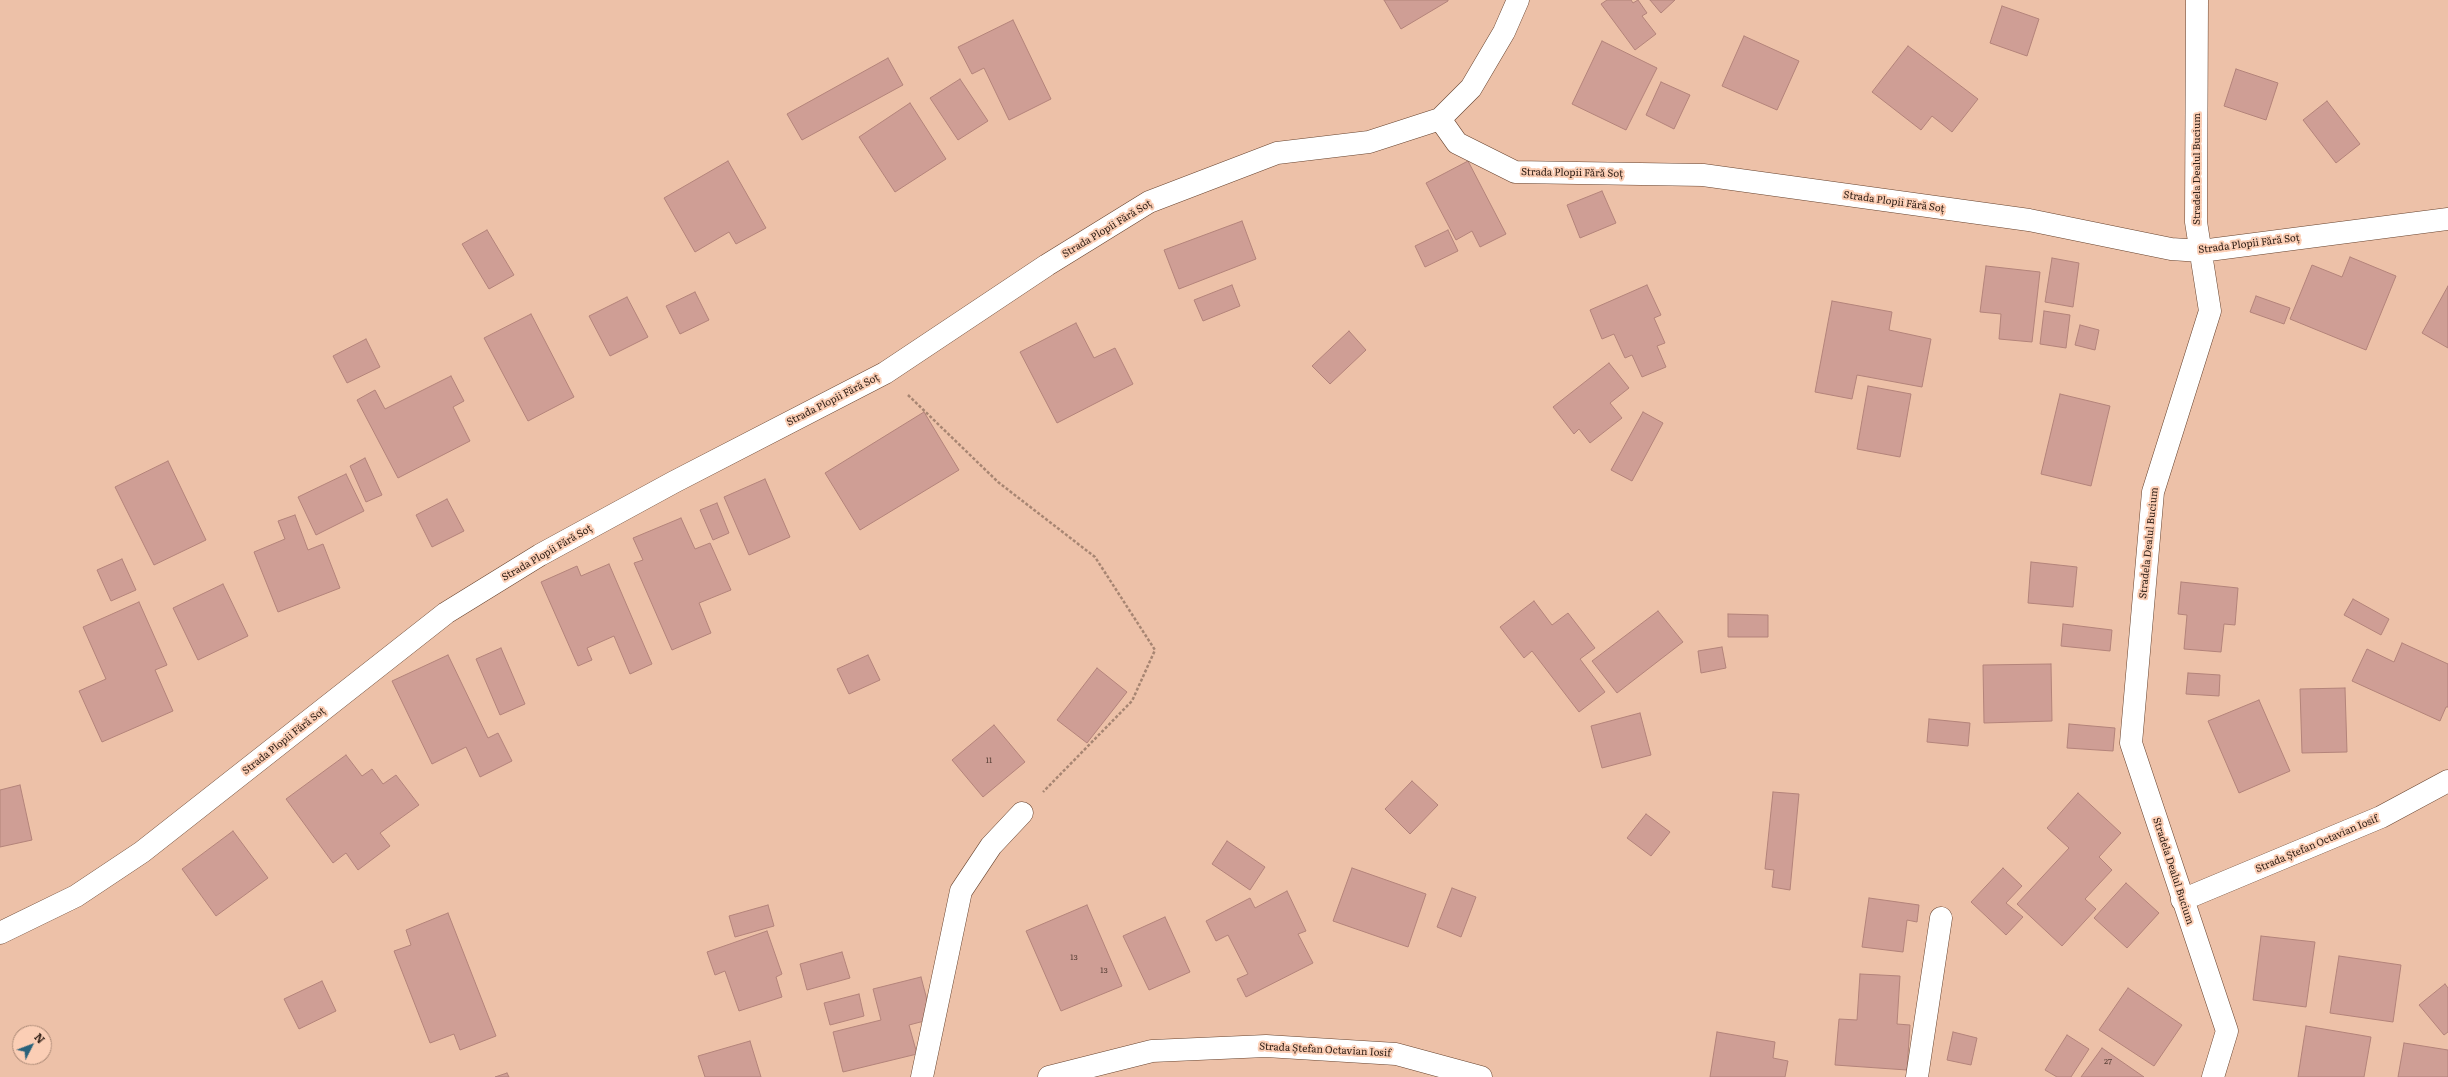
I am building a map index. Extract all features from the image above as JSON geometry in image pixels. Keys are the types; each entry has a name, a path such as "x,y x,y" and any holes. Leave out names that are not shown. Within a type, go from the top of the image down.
{"street":[{"path":"1440,119 1471,88 1504,32 1518,0"},
{"name":"Stradela Dealul Bucium","path":"2197,0 2196,222 2210,311 2152,492 2131,743 2182,900 2227,1031 2213,1077"},
{"name":"Strada Plopii Fără Soț","path":"0,933 76,896 142,852 446,613 540,555 674,482 885,373 1047,265 1149,202 1277,153 1369,142 1440,119 1457,143 1516,172 1703,175 2029,220 2171,249 2201,251 2448,220"},
{"name":"Strada Ștefan Octavian Iosif","path":"2182,900 2381,817 2448,781"},
{"path":"922,1077 961,891 991,846 1022,813"},
{"path":"1917,1077 1941,918"},
{"name":"Strada Ștefan Octavian Iosif","path":"1049,1077 1152,1052 1266,1046 1396,1054 1481,1077"}],"path":[{"path":"885,373 998,482 1095,557 1155,650 1132,701 1022,813"}],"building":[{"path":"1384,0 1448,0 1448,1 1401,29"},
{"path":"1607,0 1631,0 1633,3 1638,0 1647,13 1642,16 1656,34 1635,50 1601,4"},
{"path":"1650,0 1675,0 1661,13"},
{"path":"2002,6 2039,19 2027,56 1990,43"},
{"path":"1013,20 1051,99 1009,120 984,68 972,74 958,47"},
{"path":"1744,36 1799,61 1777,110 1722,86"},
{"path":"1602,41 1657,68 1626,130 1572,104"},
{"path":"1908,46 1978,99 1952,132 1932,116 1921,130 1872,92"},
{"path":"888,58 903,85 802,140 787,114"},
{"path":"2236,69 2278,83 2266,120 2224,106"},
{"path":"960,79 988,121 958,140 930,98"},
{"path":"1661,82 1690,95 1674,129 1646,115"},
{"path":"2327,101 2360,144 2336,163 2303,120"},
{"path":"910,103 946,159 895,192 859,137"},
{"path":"728,161 766,228 736,244 729,232 695,252 664,198"},
{"path":"1468,161 1506,234 1480,247 1472,231 1456,240 1426,183"},
{"path":"1602,191 1616,223 1580,238 1567,205"},
{"path":"1242,221 1256,259 1179,289 1164,250"},
{"path":"487,230 514,275 489,289 462,244"},
{"path":"1448,230 1458,251 1425,267 1415,246"},
{"path":"2350,257 2396,276 2366,350 2290,319 2312,265 2342,277"},
{"path":"2052,258 2079,263 2073,307 2045,302"},
{"path":"1986,266 2040,272 2032,342 1999,339 2001,314 1980,312"},
{"path":"1232,285 1240,306 1203,321 1194,300"},
{"path":"1647,285 1661,315 1654,318 1665,343 1657,346 1666,367 1642,377 1632,355 1625,358 1614,334 1602,339 1590,310"},
{"path":"2448,286 2448,348 2422,333"},
{"path":"695,292 709,320 680,334 666,306"},
{"path":"2256,296 2290,308 2284,324 2250,312"},
{"path":"627,297 648,337 610,356 589,316"},
{"path":"1832,301 1892,312 1889,330 1931,339 1922,387 1857,375 1852,399 1815,392"},
{"path":"2044,311 2070,315 2066,348 2040,344"},
{"path":"531,314 574,397 528,421 484,338"},
{"path":"1076,323 1094,358 1115,348 1133,384 1057,423 1020,352"},
{"path":"2080,325 2099,330 2095,350 2075,345"},
{"path":"1349,331 1366,350 1330,384 1312,366"},
{"path":"366,339 380,367 347,383 333,356"},
{"path":"1609,363 1629,388 1610,403 1622,418 1590,443 1579,429 1574,434 1553,407"},
{"path":"451,376 464,401 453,407 470,441 398,478 357,400 375,390 385,409"},
{"path":"1868,386 1911,394 1900,457 1857,449"},
{"path":"2060,394 2110,406 2091,486 2041,474"},
{"path":"924,412 959,470 860,530 825,473"},
{"path":"1643,412 1663,423 1632,481 1611,470"},
{"path":"365,458 382,495 366,502 350,466"},
{"path":"168,461 206,540 154,565 115,487"},
{"path":"346,474 364,511 316,535 298,497"},
{"path":"765,479 790,537 749,555 724,497"},
{"path":"447,499 464,531 432,547 416,515"},
{"path":"717,503 729,533 713,540 700,510"},
{"path":"295,515 308,550 323,544 340,588 278,612 254,552 285,539 278,521"},
{"path":"681,518 695,549 710,543 731,590 699,603 711,633 672,650 634,563 643,560 633,538"},
{"path":"122,559 136,590 111,601 97,570"},
{"path":"2031,562 2077,567 2073,607 2028,603"},
{"path":"609,564 652,664 630,674 614,636 587,648 592,660 578,666 541,582 577,566 581,576"},
{"path":"2181,582 2238,588 2235,625 2224,624 2221,652 2184,649 2187,615 2178,614"},
{"path":"223,584 248,636 198,660 173,608"},
{"path":"2353,599 2389,619 2381,635 2344,615"},
{"path":"1534,601 1552,625 1568,613 1595,648 1580,659 1605,692 1579,712 1532,651 1524,658 1500,627"},
{"path":"139,602 167,665 155,670 173,711 102,742 79,691 106,679 83,627"},
{"path":"1658,611 1683,642 1617,693 1592,661"},
{"path":"1728,614 1768,615 1768,637 1728,637"},
{"path":"2063,624 2112,630 2110,651 2061,646"},
{"path":"2402,643 2448,664 2448,707 2446,707 2440,721 2352,681 2367,649 2394,662"},
{"path":"1722,647 1726,668 1701,673 1698,651"},
{"path":"501,648 525,704 500,715 476,659"},
{"path":"448,655 488,738 498,733 512,761 480,777 466,747 432,764 392,681"},
{"path":"868,655 880,680 849,694 837,669"},
{"path":"2051,664 2052,721 1984,723 1983,665"},
{"path":"1097,668 1127,692 1087,743 1057,720"},
{"path":"2188,673 2220,675 2219,696 2186,694"},
{"path":"2345,688 2347,752 2302,753 2300,689"},
{"path":"2259,700 2290,771 2239,793 2208,721"},
{"path":"1640,713 1651,755 1602,768 1591,726"},
{"path":"1929,719 1970,723 1968,746 1927,742"},
{"path":"2069,724 2115,728 2113,751 2067,748"},
{"path":"994,725 1025,762 983,797 952,760"},
{"path":"346,755 362,776 372,769 383,784 396,775 419,805 380,833 390,846 358,870 346,853 333,863 286,799"},
{"path":"1412,781 1438,805 1410,834 1385,809"},
{"path":"20,785 32,840 0,847 0,790"},
{"path":"1773,792 1799,794 1790,890 1772,887 1774,870 1765,869"},
{"path":"2078,793 2121,833 2099,857 2112,870 2085,899 2096,909 2062,946 2017,904 2069,848 2047,828"},
{"path":"1646,814 1670,832 1651,856 1627,838"},
{"path":"233,831 268,878 216,916 182,869"},
{"path":"1227,841 1265,867 1250,890 1212,864"},
{"path":"1352,868 1426,894 1408,947 1333,921"},
{"path":"2003,868 2022,886 2006,903 2023,917 2006,935 1971,902"},
{"path":"2126,883 2159,913 2127,948 2094,918"},
{"path":"1452,888 1476,897 1461,937 1437,927"},
{"path":"1287,891 1306,931 1298,934 1313,963 1246,997 1237,979 1248,974 1228,935 1216,941 1206,921 1250,898 1255,908"},
{"path":"1869,898 1919,905 1917,922 1907,920 1903,952 1862,947"},
{"path":"768,905 774,926 735,937 729,916"},
{"path":"1087,905 1122,986 1061,1011 1026,931"},
{"path":"448,913 496,1036 460,1050 454,1034 430,1043 394,951 411,945 406,930"},
{"path":"1165,917 1190,972 1149,990 1123,936"},
{"path":"767,931 782,974 776,977 782,997 739,1011 725,971 715,975 707,952"},
{"path":"2261,936 2315,942 2306,1007 2253,1000"},
{"path":"842,952 850,978 807,990 800,964"},
{"path":"2339,956 2401,965 2393,1022 2330,1013"},
{"path":"1860,974 1900,976 1897,1024 1910,1025 1907,1070 1835,1065 1839,1019 1857,1020"},
{"path":"921,977 932,1019 909,1025 917,1054 843,1072 833,1032 881,1020 873,989"},
{"path":"322,981 336,1011 299,1029 284,999"},
{"path":"2445,984 2448,988 2448,1032 2444,1035 2419,1005"},
{"path":"2128,988 2182,1025 2154,1066 2099,1030"},
{"path":"859,994 864,1016 830,1025 824,1003"},
{"path":"2306,1026 2371,1037 2364,1077 2298,1077"},
{"path":"1717,1032 1775,1042 1773,1058 1788,1061 1785,1077 1710,1077"},
{"path":"1953,1032 1977,1038 1971,1065 1947,1060"},
{"path":"2067,1035 2089,1049 2071,1077 2057,1077 2045,1070"},
{"path":"750,1041 761,1077 705,1077 698,1056"},
{"path":"2404,1043 2448,1050 2448,1077 2398,1077"},
{"path":"2102,1048 2144,1077 2081,1077"},
{"path":"507,1073 509,1077 495,1077"}]}
